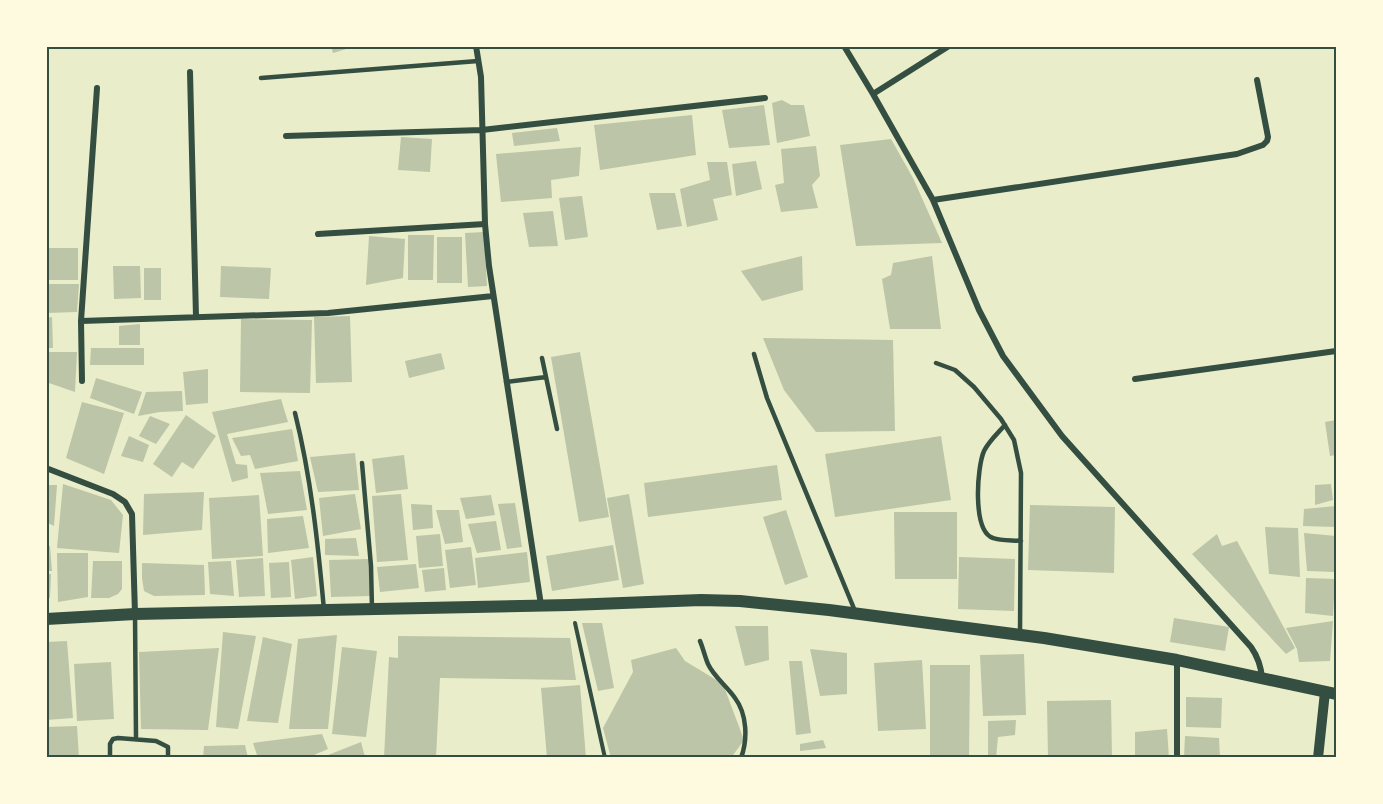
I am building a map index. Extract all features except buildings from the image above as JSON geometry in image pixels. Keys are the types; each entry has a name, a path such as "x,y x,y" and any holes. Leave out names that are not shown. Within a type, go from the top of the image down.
{"main road":[{"path":"46,620 135,614 711,600 782,605 1020,635 1177,660 1331,693"}],"street":[{"path":"476,46 481,77 485,224 493,296 541,605"},
{"path":"844,46 933,200 979,310 1003,356 1062,436 1251,647 1258,657 1262,678"},
{"path":"873,94 949,46"},
{"path":"190,72 195,317"},
{"path":"933,200 1237,154 1263,145 1267,141 1268,130 1257,80"},
{"path":"82,381 81,321 97,88"},
{"path":"286,136 482,130 765,98"},
{"path":"318,234 485,224"},
{"path":"81,321 328,313 493,296"},
{"path":"1135,379 1336,351"},
{"path":"46,468 113,494 125,502 129,508 132,514 135,614"},
{"path":"1177,660 1177,758"},
{"path":"1318,758 1331,693"}],"lane":[{"path":"261,78 478,61"},
{"path":"754,354 768,398 856,614"},
{"path":"543,358 557,429"},
{"path":"936,363 955,370 974,387 1005,425 1014,440 1022,473 1020,635"},
{"path":"506,382 546,377"},
{"path":"295,413 304,448 324,610"},
{"path":"1005,425 985,448 979,470 980,521 986,534 993,539 1021,541"},
{"path":"362,463 371,566 372,609"},
{"path":"135,614 136,739"},
{"path":"700,641 708,664 736,699 741,710 744,720 744,745 741,758"},
{"path":"110,758 110,744 113,739 156,741 168,747 168,758"}],"path":[{"path":"570,605 605,758"}]}
